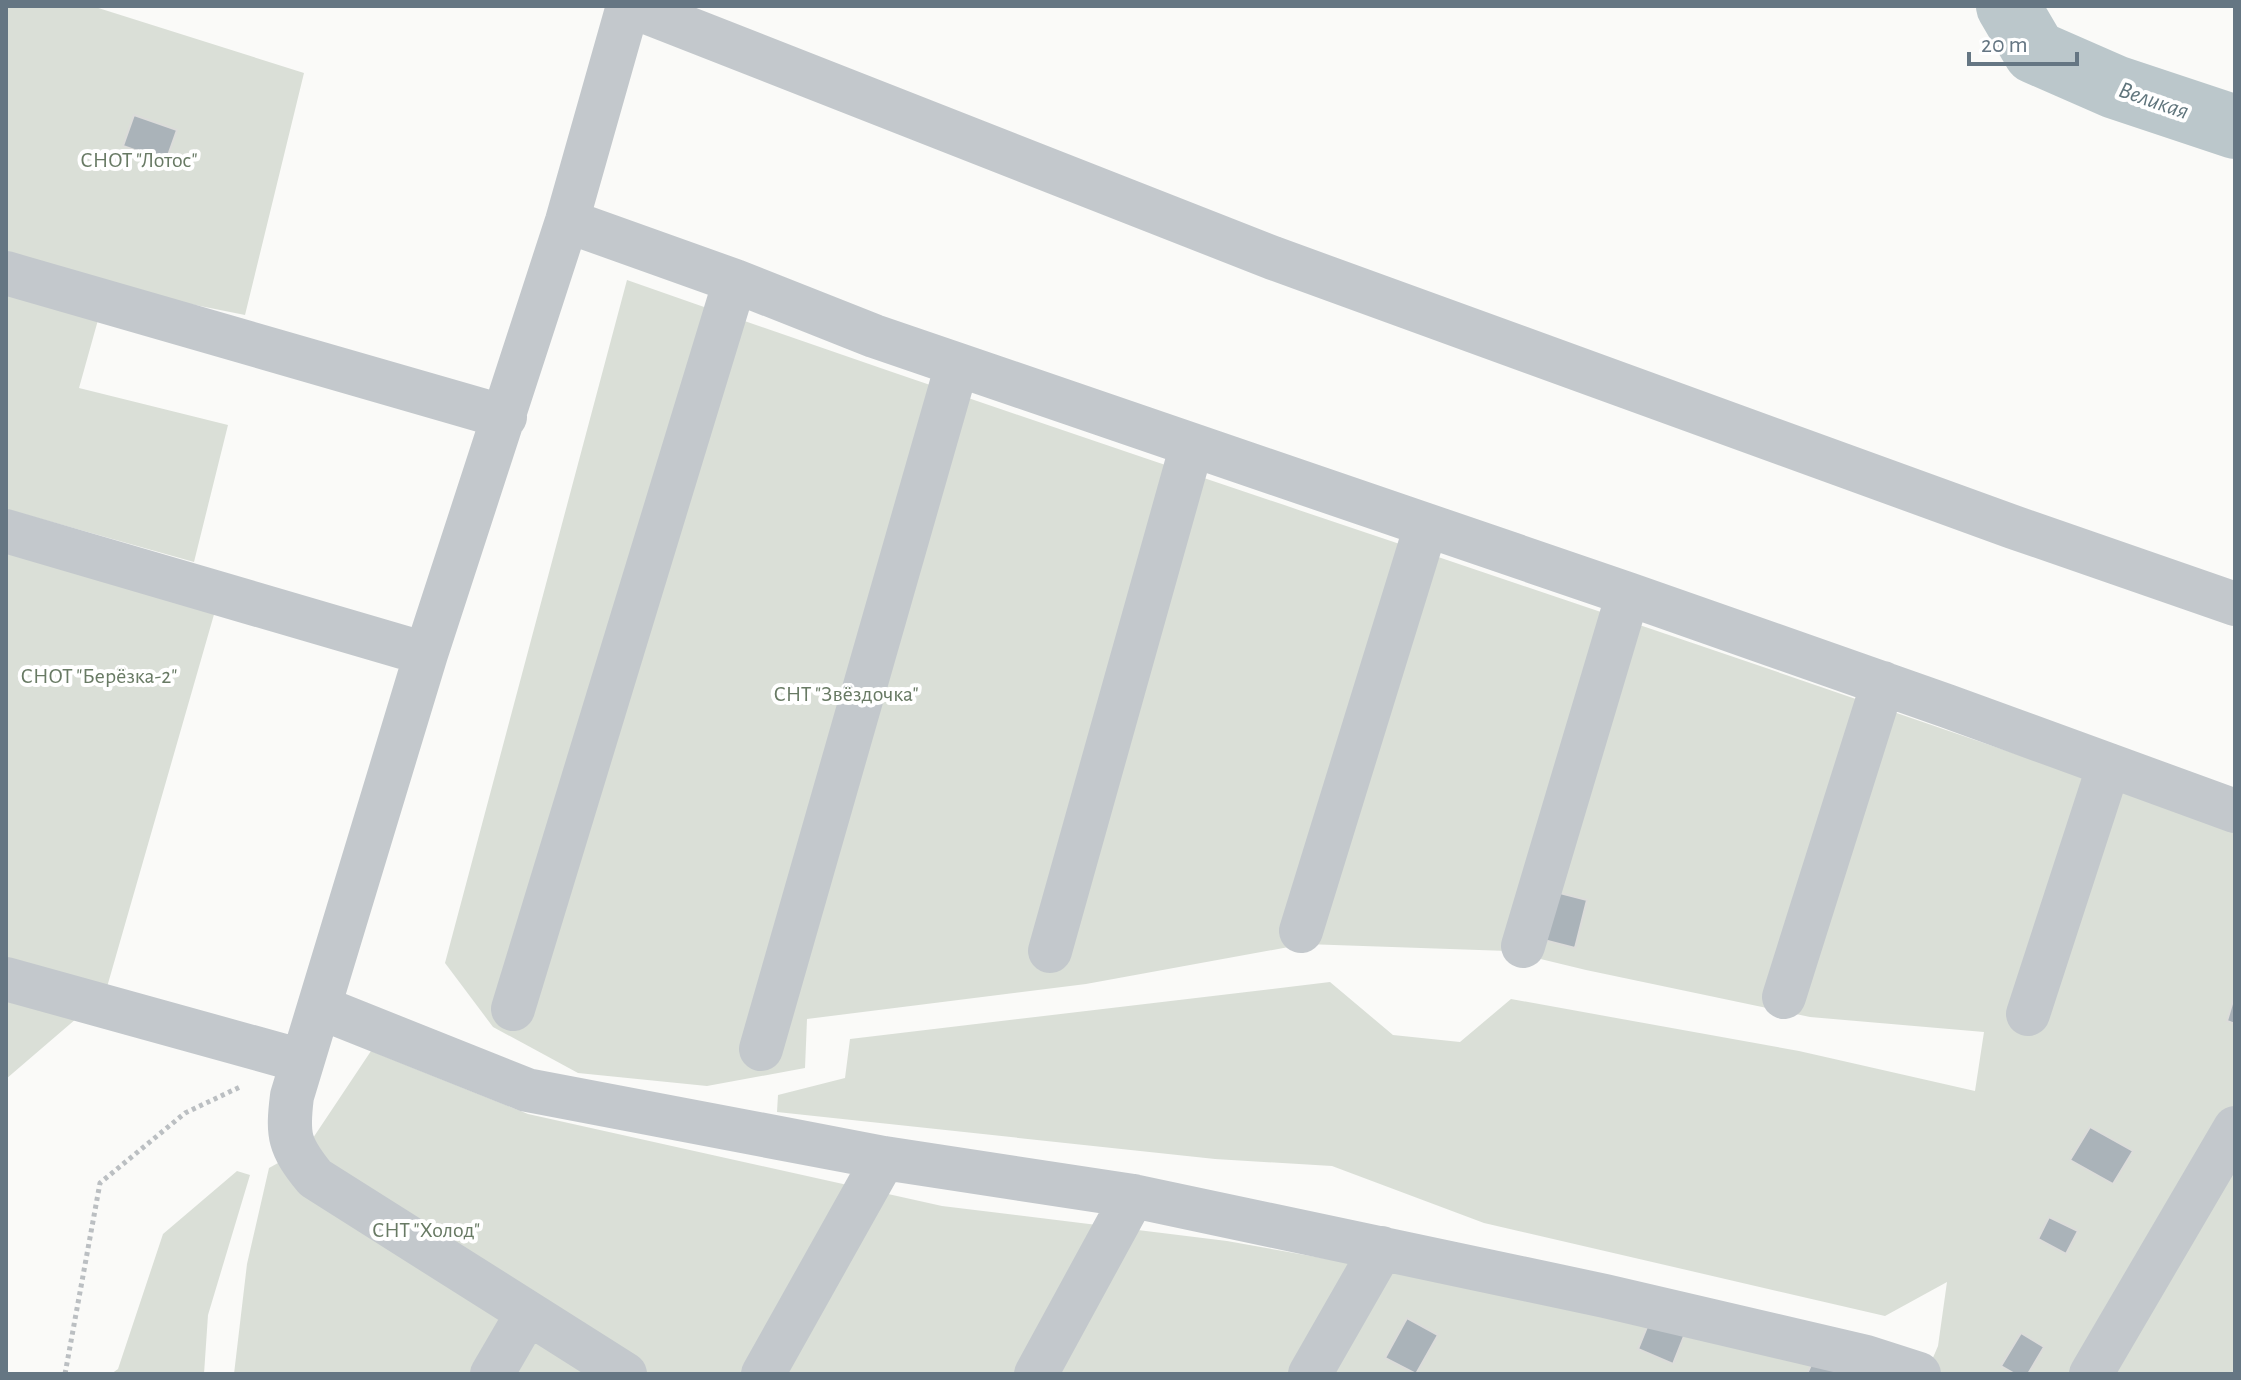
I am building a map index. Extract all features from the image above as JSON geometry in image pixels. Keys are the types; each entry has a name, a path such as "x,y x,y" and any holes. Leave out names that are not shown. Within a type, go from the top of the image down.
{"street":[{"path":"625,1374 315,1178 295,1153 289,1124 292,1096 426,654 567,221 630,6 1273,258 2013,527 2235,604"},
{"path":"567,221 735,281 874,336 1628,594 2235,811"},
{"path":"6,273 505,417"},
{"path":"513,1009 735,281"},
{"path":"761,1049 957,365"},
{"path":"1050,951 1192,445"},
{"path":"1301,931 1426,526"},
{"path":"6,531 426,654"},
{"path":"1523,946 1628,594"},
{"path":"1784,997 1883,683"},
{"path":"2028,1014 2109,765"},
{"path":"6,979 284,1056"},
{"path":"319,1007 527,1090 884,1158 1133,1196 1605,1296 1861,1365 1919,1374"},
{"path":"2091,1374 2235,1128"},
{"path":"763,1374 884,1158"},
{"path":"1036,1374 1133,1196"},
{"path":"1310,1374 1382,1248"},
{"path":"492,1374 527,1314"}],"path":[{"path":"65,1374 100,1183 185,1113 246,1084 284,1056"}],"green space":[{"name":"СНОТ \"Лотос\"","path":"6,6 92,6 304,73 245,315 110,288 79,388 228,425 194,562 6,509"},
{"name":"СНТ \"Звёздочка\"","path":"627,280 1834,691 2235,831 2235,1374 1926,1374 1938,1346 1947,1282 1885,1316 1484,1223 1332,1166 1215,1159 777,1112 778,1095 845,1078 850,1039 1330,982 1393,1035 1460,1042 1511,999 1799,1051 1975,1091 1984,1032 1810,1017 1508,951 1305,944 1086,984 807,1019 805,1068 707,1086 578,1073 493,1027 445,963"},
{"name":"СНОТ \"Берёзка-2\"","path":"6,550 215,611 105,994 6,1079"},
{"name":"СНТ \"Холод\"","path":"371,1051 528,1114 942,1206 1227,1241 1709,1327 1891,1374 234,1374 247,1264 269,1168 307,1147"},
{"path":"237,1171 250,1175 208,1315 204,1374 111,1374 118,1369 163,1234"}],"building":[{"path":"134,115 177,130 166,161 123,146"},
{"path":"1552,891 1587,900 1575,948 1540,939"},
{"path":"2235,994 2235,1024 2227,1021"},
{"path":"2090,1127 2133,1151 2113,1184 2070,1160"},
{"path":"2049,1217 2078,1231 2066,1254 2038,1239"},
{"path":"1651,1317 1686,1331 1673,1364 1638,1349"},
{"path":"1407,1318 1438,1335 1416,1374 1385,1358"},
{"path":"2021,1333 2044,1347 2028,1374 2015,1374 2001,1366"},
{"path":"1814,1358 1838,1369 1836,1374 1807,1374"}],"waterway":[{"name":"Великая","path":"2008,6 2035,52 2115,87 2235,127"}]}
